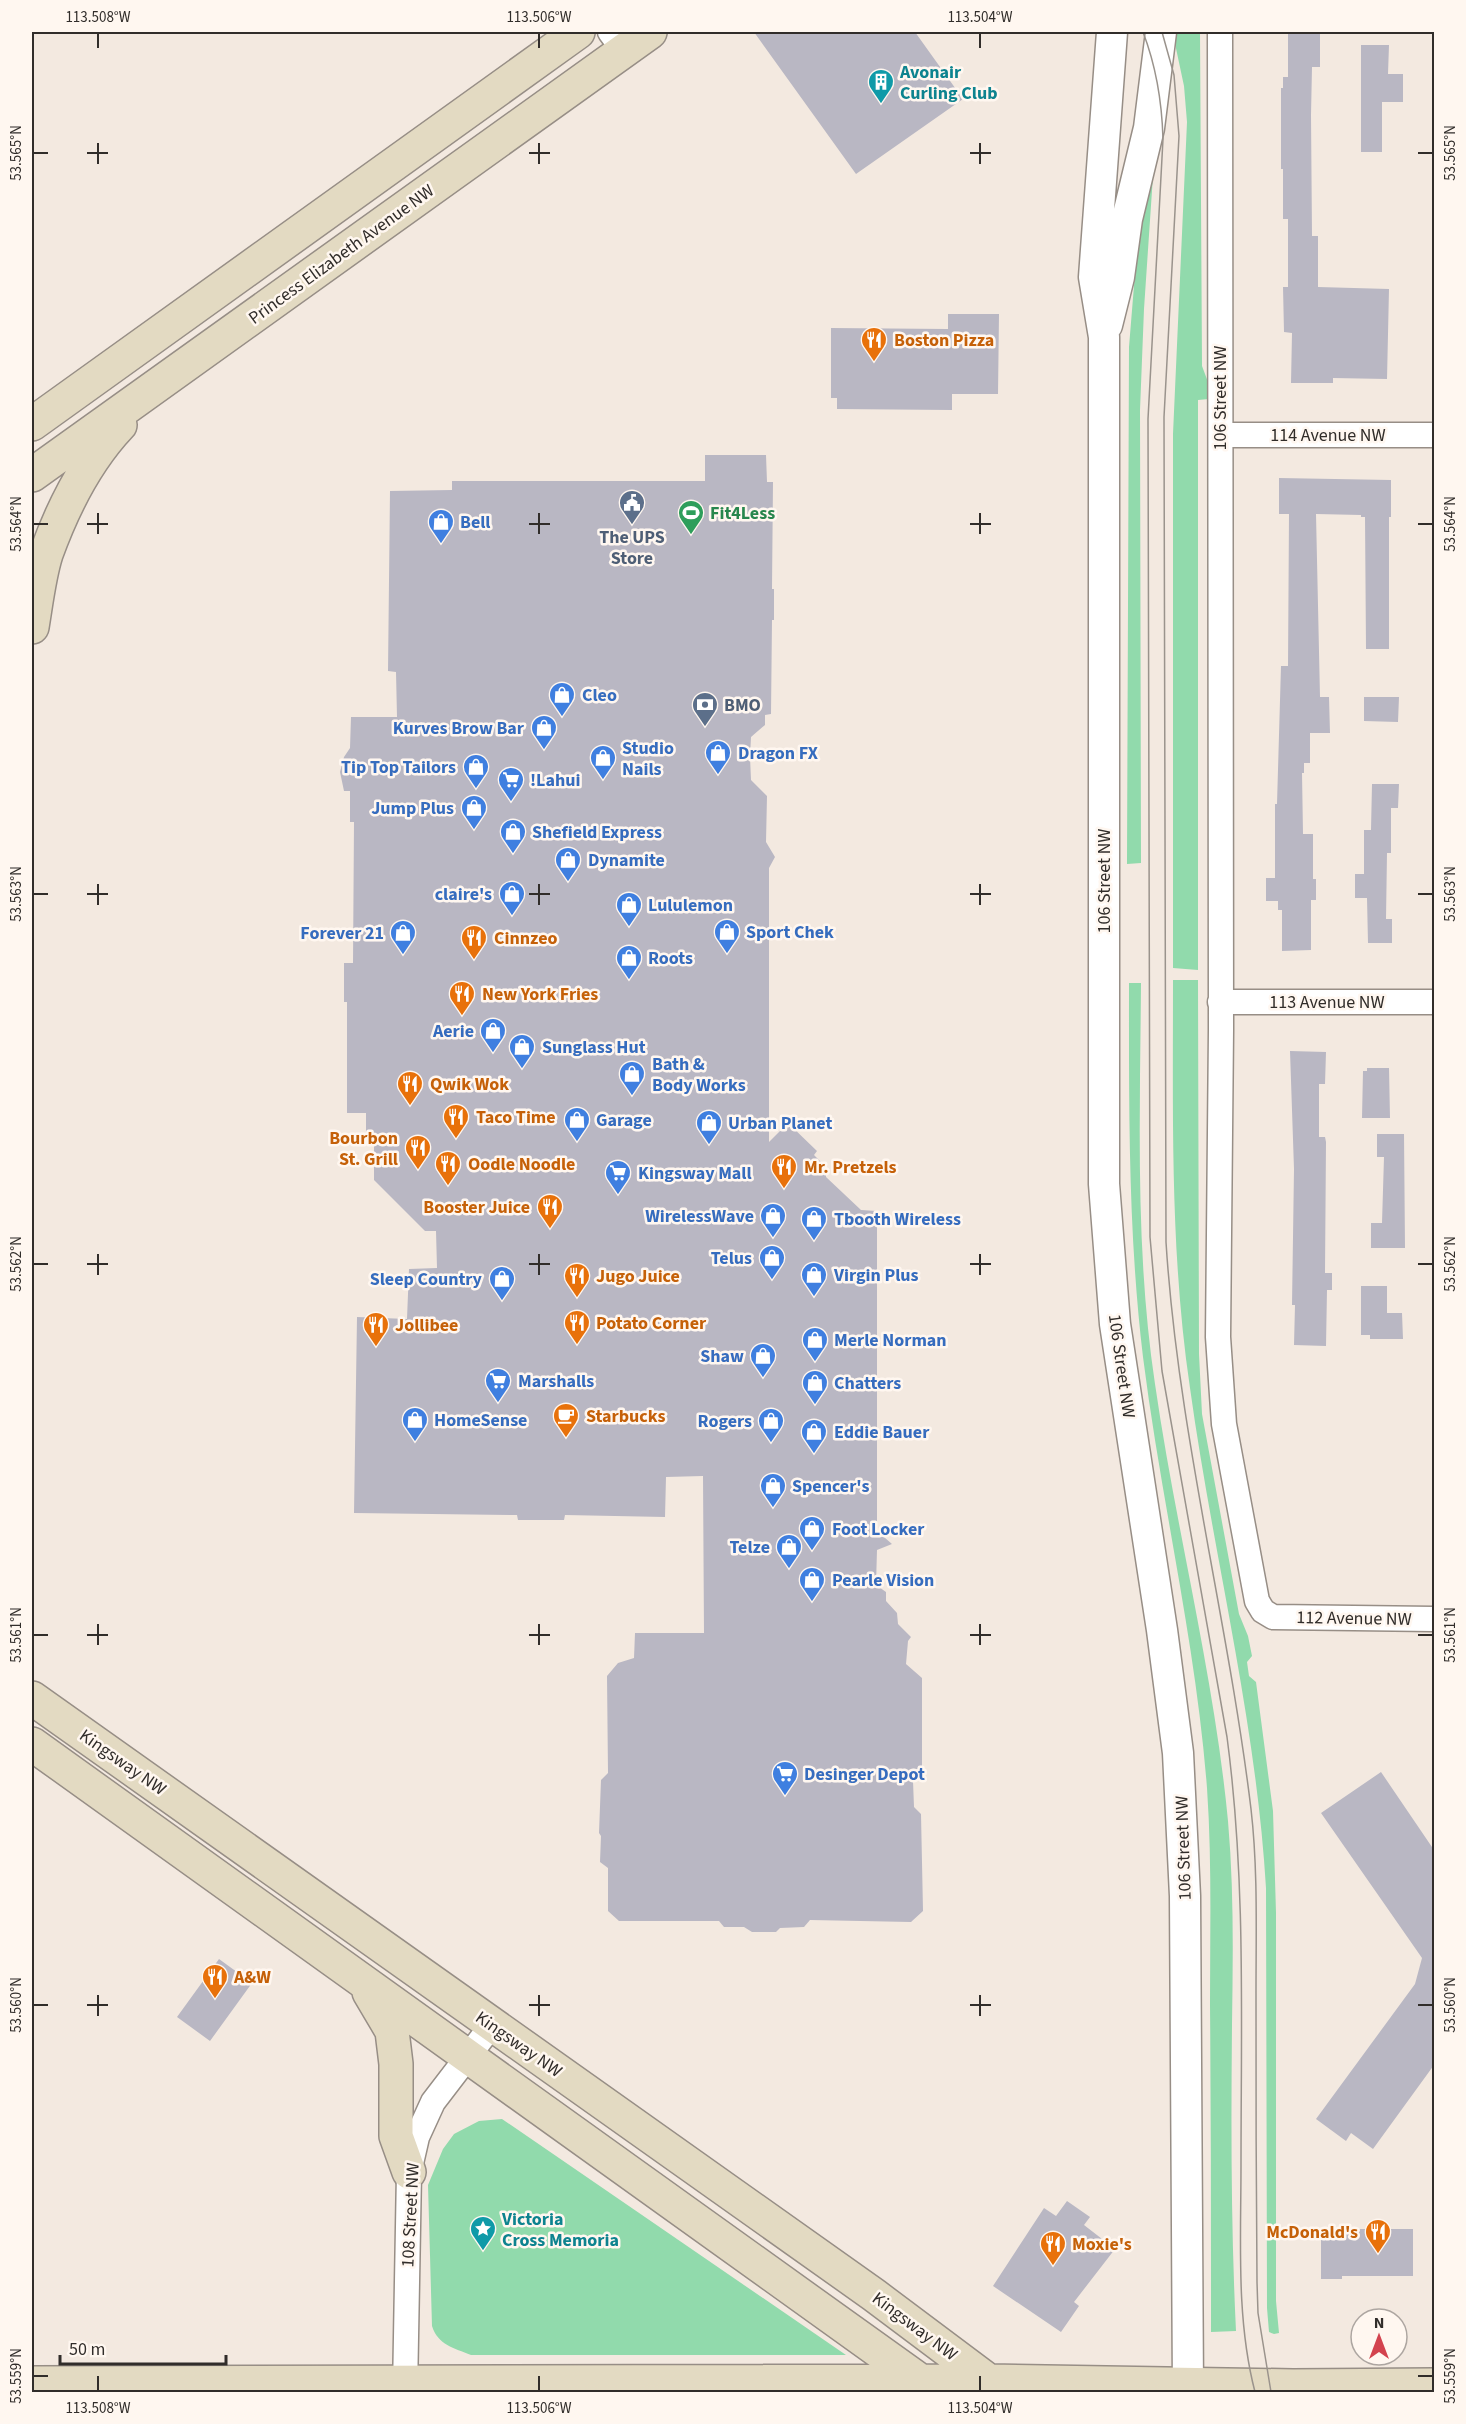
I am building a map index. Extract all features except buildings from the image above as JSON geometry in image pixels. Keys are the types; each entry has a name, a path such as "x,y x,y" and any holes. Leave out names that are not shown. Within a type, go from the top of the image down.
{"main road":[{"path":"32,424 578,32"},
{"name":"Princess Elizabeth Avenue NW","path":"32,475 635,36"},
{"path":"32,627 46,555 70,498 84,472 114,431 158,384"},
{"name":"Kingsway NW","path":"32,1698 874,2295 998,2387"},
{"path":"32,1744 930,2387"},
{"path":"362,1980 392,2031 396,2064 396,2136 408,2172"},
{"path":"32,2383 405,2387 1188,2388 1434,2385"}],"street":[{"name":"106 Street NW","path":"1112,32 1094,277 1104,337 1104,1184 1115,1324 1178,1754 1185,1896 1188,2388"},
{"name":"106 Street NW","path":"1104,337 1119,276 1127,219 1149,128 1161,32"},
{"name":"106 Street NW","path":"1221,32 1218,1337 1220,1387 1230,1460 1257,1601 1263,1611 1273,1617"},
{"name":"114 Avenue NW","path":"1221,435 1434,435"},
{"name":"113 Avenue NW","path":"1220,1002 1434,1002"},
{"name":"112 Avenue NW","path":"1273,1617 1434,1619"},
{"name":"108 Street NW","path":"405,2387 408,2172 417,2137 433,2102 492,2025"}],"green space":[{"path":"1175,32 1200,32 1202,366 1208,382 1209,399 1198,400 1198,970 1173,968 1173,434 1187,122 1184,86 1174,39"},
{"path":"1154,161 1140,410 1141,863 1127,864 1129,347 1137,249"},
{"path":"1173,980 1198,980 1199,1354 1202,1414 1239,1614 1248,1636 1252,1656 1247,1662 1249,1676 1256,1682 1273,1811 1276,1913 1276,2301 1279,2333 1274,2334 1269,2332 1267,2308 1266,1888 1261,1825 1244,1700 1199,1450 1184,1337 1174,1185"},
{"path":"1129,983 1141,983 1140,1184 1144,1284 1149,1334 1173,1493 1214,1711 1228,1821 1233,1923 1232,2178 1236,2331 1211,2332 1210,1842 1207,1788 1195,1680 1150,1411 1138,1310 1130,1170"},
{"path":"502,2119 846,2355 471,2355 442,2342 432,2326 428,2185 443,2149 454,2134 479,2121"}],"tram line":[{"path":"1143,32 1158,85 1163,139 1148,419 1150,1237 1162,1371 1227,1737 1233,1790 1240,1897 1242,2005 1240,2251 1242,2308 1255,2392"},
{"path":"1162,32 1174,75 1179,136 1164,417 1166,1242 1181,1384 1230,1667 1251,1809 1256,1901 1258,2313 1271,2392"}],"place":[{"name":"Avonair Curling Club","path":"881,105"},
{"name":"Boston Pizza","path":"874,363"},
{"name":"The UPS Store","path":"632,526"},
{"name":"Fit4Less","path":"691,536"},
{"name":"Bell","path":"441,545"},
{"name":"Cleo","path":"562,718"},
{"name":"BMO","path":"705,728"},
{"name":"Kurves Brow Bar","path":"544,751"},
{"name":"Dragon FX","path":"718,776"},
{"name":"Studio Nails","path":"603,781"},
{"name":"Tip Top Tailors","path":"476,790"},
{"name":"!Lahui","path":"511,803"},
{"name":"Jump Plus","path":"474,831"},
{"name":"Shefield Express","path":"513,855"},
{"name":"Dynamite","path":"568,883"},
{"name":"claire's","path":"512,917"},
{"name":"Lululemon","path":"629,928"},
{"name":"Sport Chek","path":"727,955"},
{"name":"Forever 21","path":"403,956"},
{"name":"Cinnzeo","path":"474,961"},
{"name":"Roots","path":"629,981"},
{"name":"New York Fries","path":"462,1017"},
{"name":"Aerie","path":"493,1054"},
{"name":"Sunglass Hut","path":"522,1070"},
{"name":"Bath & Body Works","path":"632,1097"},
{"name":"Qwik Wok","path":"410,1107"},
{"name":"Taco Time","path":"456,1140"},
{"name":"Garage","path":"577,1143"},
{"name":"Urban Planet","path":"709,1146"},
{"name":"Bourbon St. Grill","path":"418,1171"},
{"name":"Oodle Noodle","path":"448,1187"},
{"name":"Mr. Pretzels","path":"784,1190"},
{"name":"Kingsway Mall","path":"618,1196"},
{"name":"Booster Juice","path":"550,1230"},
{"name":"WirelessWave","path":"773,1239"},
{"name":"Tbooth Wireless","path":"814,1242"},
{"name":"Telus","path":"772,1281"},
{"name":"Virgin Plus","path":"814,1298"},
{"name":"Jugo Juice","path":"577,1299"},
{"name":"Sleep Country","path":"502,1302"},
{"name":"Potato Corner","path":"577,1346"},
{"name":"Jollibee","path":"376,1348"},
{"name":"Merle Norman","path":"815,1363"},
{"name":"Shaw","path":"763,1379"},
{"name":"Marshalls","path":"498,1404"},
{"name":"Chatters","path":"815,1406"},
{"name":"Starbucks","path":"566,1439"},
{"name":"HomeSense","path":"415,1443"},
{"name":"Rogers","path":"771,1444"},
{"name":"Eddie Bauer","path":"814,1455"},
{"name":"Spencer's","path":"773,1509"},
{"name":"Foot Locker","path":"812,1552"},
{"name":"Telze","path":"789,1570"},
{"name":"Pearle Vision","path":"812,1603"},
{"name":"Desinger Depot","path":"785,1797"},
{"name":"A&W","path":"215,2000"},
{"name":"Victoria Cross Memoria","path":"483,2252"},
{"name":"McDonald's","path":"1378,2255"},
{"name":"Moxie's","path":"1053,2267"}]}
